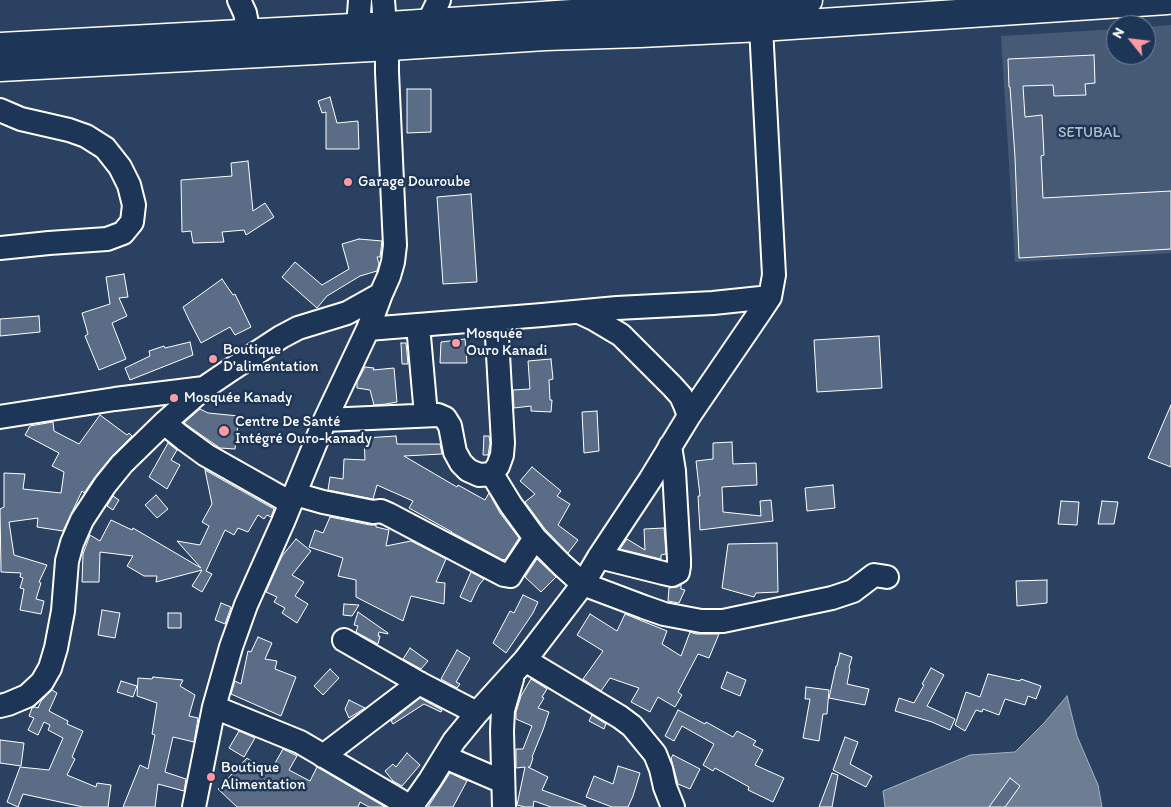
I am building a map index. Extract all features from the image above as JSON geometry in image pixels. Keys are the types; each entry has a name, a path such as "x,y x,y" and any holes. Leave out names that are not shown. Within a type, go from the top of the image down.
{"main road":[{"path":"0,47 358,28 387,24 433,12 576,14 769,0 808,0"},
{"path":"0,67 387,24 545,36 761,28 1167,0"}],"street":[{"path":"239,0 245,13 249,34"},
{"path":"358,28 360,0"},
{"path":"194,807 214,708 231,647 246,605 293,499 302,472 368,329 393,262 395,246 387,72 387,24"},
{"path":"214,708 300,742 411,807 454,741 519,667 583,584 689,416 770,297 774,275 761,28"},
{"path":"0,110 21,119 69,130 86,136 104,148 120,167 134,205 132,222 123,233 107,239 0,248"},
{"path":"0,706 28,696 42,682 50,668 63,611 67,561 72,542 82,520 122,464 164,423 204,388 281,337 298,328 347,313 381,294"},
{"path":"368,329 770,297"},
{"path":"579,312 621,335 672,386 685,404 689,416"},
{"path":"325,420 438,415 445,418 450,426 455,452 461,464 479,475 492,474 498,466 502,455 503,443 496,319"},
{"path":"418,325 426,415"},
{"path":"0,417 115,399 204,388"},
{"path":"164,423 206,455 293,499 323,502 373,512 381,511 504,575 510,576 535,538"},
{"path":"599,557 672,575 678,572 674,471 670,446"},
{"path":"492,474 511,505 535,538 583,584 664,614 701,621 723,621 832,598 853,590 874,575 887,577"},
{"path":"344,640 419,683 477,713"},
{"path":"504,807 503,710 519,667"},
{"path":"519,667 620,717 632,726 655,754 673,807"},
{"path":"323,756 419,683"},
{"path":"445,757 503,782"}],"green space":[{"name":"SETUBAL","path":"1171,25 1171,253 1015,262 1001,36 1106,30 1106,65 1156,65 1156,26"}],"shaded area":[{"path":"1067,696 1077,736 1098,785 1102,807 885,807 883,791 970,755 1015,752 1044,723"}],"building":[{"path":"1094,55 1095,83 1085,84 1086,95 1054,96 1053,85 1023,86 1025,117 1042,115 1044,155 1041,156 1043,198 1171,191 1171,249 1019,258 1015,157 1008,59"},
{"path":"407,89 431,89 431,132 407,133"},
{"path":"330,97 337,123 358,121 359,149 326,149 326,112 322,113 318,101"},
{"path":"248,161 253,211 265,203 274,217 246,235 244,230 222,232 224,242 193,243 191,231 182,232 181,180 232,176 231,163"},
{"path":"471,194 477,282 443,284 437,197"},
{"path":"359,239 382,241 380,257 377,257 379,264 377,271 360,276 327,296 317,308 282,277 295,262 322,285 349,269 342,244"},
{"path":"124,274 128,297 119,298 127,316 112,323 126,359 99,370 85,336 88,334 82,313 110,304 106,277"},
{"path":"222,279 233,295 235,294 251,327 235,335 230,327 201,343 183,307"},
{"path":"39,316 40,332 0,336 0,319"},
{"path":"879,336 882,388 817,392 814,340"},
{"path":"465,339 467,363 440,363 441,342"},
{"path":"190,342 193,355 130,380 125,368 150,356 149,351 164,346 165,348"},
{"path":"401,343 406,343 408,364 402,364"},
{"path":"551,359 553,379 549,380 550,400 552,400 551,412 531,411 531,406 514,408 513,390 530,389 528,361"},
{"path":"365,367 374,368 373,370 394,368 397,402 374,405 370,390 357,388 357,382"},
{"path":"1171,405 1171,467 1148,458"},
{"name":"Centre De Santé Intégré Ouro-kanady","path":"200,409 208,413 239,416 235,449 220,448 184,423"},
{"path":"597,411 599,451 584,453 582,412"},
{"path":"100,415 127,435 129,433 132,436 112,456 84,493 82,491 63,531 37,527 38,518 9,522 14,555 47,565 39,582 41,583 36,599 44,601 41,614 20,610 24,589 20,588 23,578 20,577 21,573 1,572 0,509 4,507 4,473 25,474 23,489 61,493 64,472 52,466 59,453 25,435 30,426 53,422 54,431 79,444"},
{"path":"396,436 397,444 440,444 442,454 404,456 457,487 458,485 485,500 489,493 500,513 519,538 505,560 409,508 413,501 377,485 373,499 328,490 330,477 343,479 344,459 365,460 364,438"},
{"path":"484,436 489,436 488,455 483,455"},
{"path":"732,442 733,464 756,463 757,485 722,487 723,512 761,516 760,501 771,500 773,521 700,530 698,496 700,496 696,461 713,459 713,443"},
{"path":"168,443 177,450 171,460 180,465 167,489 149,477"},
{"path":"532,467 561,491 557,496 570,504 558,525 578,540 568,553 545,529 525,502 535,494 520,481"},
{"path":"205,470 274,509 271,517 267,515 264,519 258,515 248,532 238,528 234,535 225,530 206,571 212,574 202,592 192,586 202,570 156,582 157,576 144,576 127,566 133,556 100,552 99,582 82,582 83,554 90,535 100,541 111,520 132,530 133,528 201,568 177,541 200,545 209,526 202,522 212,504"},
{"path":"833,485 835,508 807,511 805,488"},
{"path":"156,495 168,509 157,518 145,505"},
{"path":"113,496 119,500 113,510 107,506"},
{"path":"1061,501 1079,502 1077,525 1058,524"},
{"path":"1102,501 1118,502 1114,524 1098,524"},
{"path":"330,517 376,525 376,527 389,530 386,546 411,541 446,559 436,582 445,583 444,604 411,596 403,621 356,597 356,580 338,576 343,558 309,547 315,530 323,533"},
{"path":"664,528 666,554 661,555 661,559 620,549 627,539 645,550 644,529"},
{"path":"296,539 311,551 292,575 304,582 295,596 308,604 297,623 282,613 285,608 274,602 277,597 266,592 282,556"},
{"path":"777,543 778,592 756,593 754,597 722,588 728,544"},
{"path":"537,559 556,577 541,592 525,577"},
{"path":"471,572 484,579 471,602 460,597"},
{"path":"1047,580 1047,603 1017,606 1016,581"},
{"path":"681,585 681,589 685,590 679,603 668,601 669,588"},
{"path":"523,595 538,602 533,613 506,653 493,643 510,611 514,613"},
{"path":"221,603 231,607 225,624 215,620"},
{"path":"344,604 359,605 352,616 343,615"},
{"path":"102,610 120,613 115,638 98,635"},
{"path":"358,612 388,633 379,632 378,644 356,632 358,626 354,625"},
{"path":"168,613 181,613 181,628 168,628"},
{"path":"590,614 617,631 625,614 667,631 662,644 681,656 690,632 696,634 719,634 709,658 698,654 678,692 682,695 675,707 658,697 650,712 631,702 639,688 610,678 601,691 583,679 603,651 577,635"},
{"path":"258,637 272,643 265,659 277,661 275,669 296,677 281,716 231,694 235,681 241,684 248,651 251,652"},
{"path":"410,648 428,661 421,669 403,659"},
{"path":"457,650 470,658 456,682 460,684 457,688 441,679"},
{"path":"840,653 852,657 847,684 869,689 865,705 829,698"},
{"path":"931,668 944,675 927,706 955,719 950,730 932,722 895,711 899,698 914,703"},
{"path":"330,669 339,678 323,695 314,686"},
{"path":"727,672 746,680 740,696 721,688"},
{"path":"988,674 1020,681 1021,679 1041,686 1036,699 1028,696 1025,705 1005,699 999,715 983,709 982,712 976,710 965,731 955,725 966,692 980,697"},
{"path":"153,677 183,680 180,686 195,695 189,716 198,718 194,742 173,737 165,772 186,779 184,791 158,784 155,807 123,807 140,765 148,769 155,735 152,734 157,703 137,696 138,678 152,679"},
{"path":"531,679 547,689 538,708 549,712 530,767 528,767 548,777 542,790 586,807 551,807 534,801 533,807 517,805 525,767 516,768 516,749 523,749 532,726 516,719 516,712 521,696"},
{"path":"121,681 137,686 133,697 117,692"},
{"path":"806,687 829,690 827,714 823,714 819,741 803,738 810,699 805,699"},
{"path":"52,690 57,693 49,711 68,721 67,724 83,731 72,757 75,759 67,775 96,787 97,783 111,785 108,807 83,807 23,794 18,807 7,802 20,767 49,770 63,738 48,730 50,725 44,722 38,735 28,730 34,718 29,716 32,708 38,708 41,701"},
{"path":"420,698 442,710 441,712 424,704 393,724 391,721"},
{"path":"349,700 365,708 349,718 345,709"},
{"path":"678,710 705,724 706,722 733,737 737,731 756,741 753,745 763,750 755,765 784,778 773,802 748,790 749,787 715,768 713,771 703,765 714,744 682,726 674,741 665,736"},
{"path":"592,715 606,724 604,729 589,721"},
{"path":"239,731 255,738 244,757 229,748"},
{"path":"845,737 858,742 850,764 872,776 866,787 833,770"},
{"path":"0,740 24,743 21,766 0,763"},
{"path":"283,749 297,756 289,770 310,781 317,767 385,807 369,807 360,802 358,807 237,807 218,789 247,758 269,774"},
{"path":"407,753 420,765 402,786 393,781 385,771 393,764 396,767"},
{"path":"673,755 700,769 690,789 678,784 671,758"},
{"path":"618,766 640,773 628,807 612,807 586,797 594,776 613,784"},
{"path":"450,773 467,781 453,807 428,807"},
{"path":"832,773 838,775 832,807 819,807"},
{"path":"1010,778 1020,786 1005,807 989,807"}],"place":[{"name":"Garage Douroube","path":"348,182"},
{"name":"Mosquée Ouro Kanadi","path":"456,343"},
{"name":"Boutique D'alimentation","path":"213,359"},
{"name":"Mosquée Kanady","path":"174,398"},
{"name":"Centre De Santé Intégré Ouro-kanady","path":"224,431"},
{"name":"Boutique Alimentation","path":"211,777"}]}
